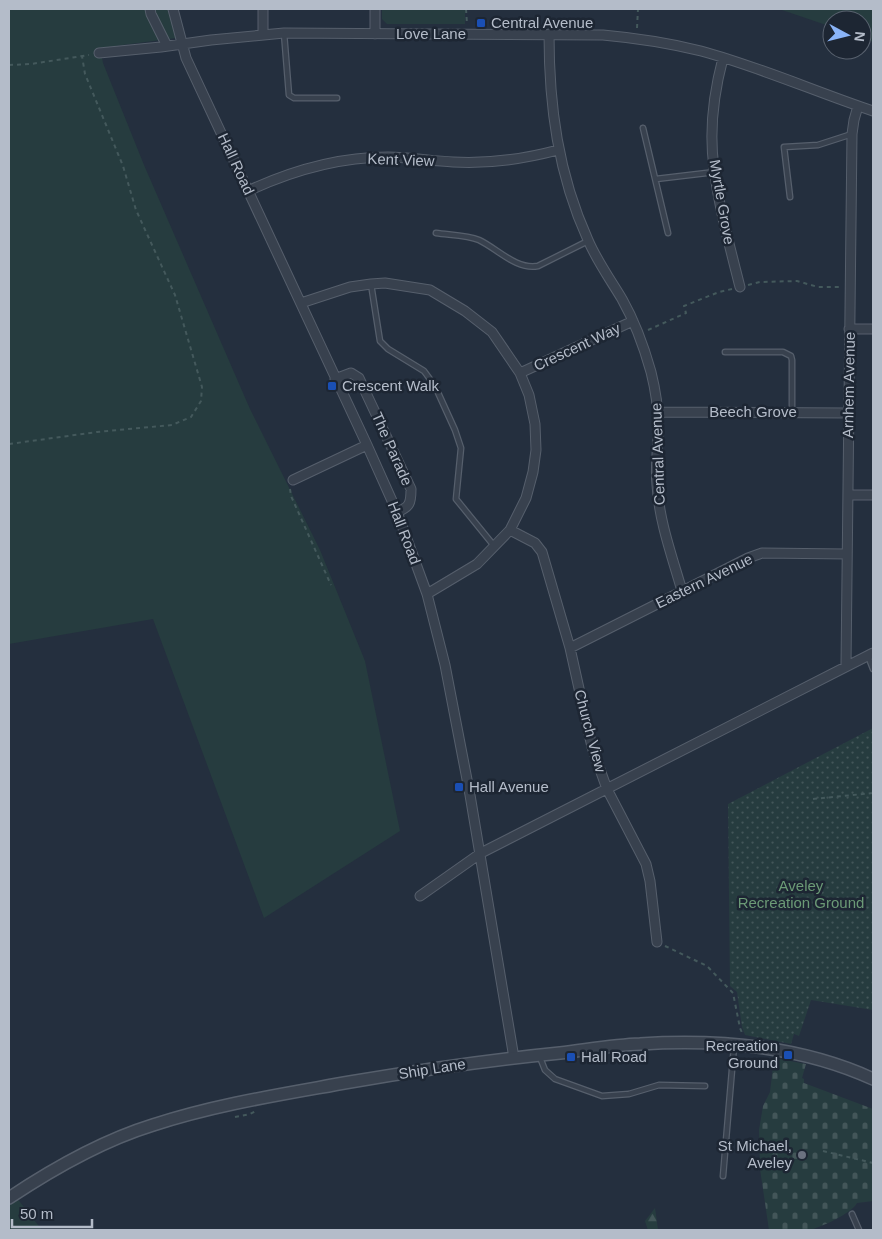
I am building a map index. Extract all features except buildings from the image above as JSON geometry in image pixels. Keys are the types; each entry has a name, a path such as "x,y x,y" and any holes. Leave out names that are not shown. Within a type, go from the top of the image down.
{"street":[{"path":"150,9 167,46"},
{"name":"Hall Road","path":"173,9 186,58 367,445 397,512 427,594 445,665 480,852 514,1058"},
{"path":"263,9 263,35"},
{"path":"375,9 375,34"},
{"name":"Love Lane","path":"99,53 284,33 604,35 636,38 699,51 873,111"},
{"name":"Central Avenue","path":"549,34 550,85 558,150 573,203 588,241 633,321 651,374 658,412 656,482 658,502 682,591"},
{"name":"Myrtle Grove","path":"723,58 718,75 714,108 715,172 719,198 740,287"},
{"name":"Arnhem Avenue","path":"846,665 852,134 858,106"},
{"name":"Kent View","path":"248,190 292,172 348,160 386,157 479,163 517,159 558,150"},
{"path":"301,303 350,286 386,283 430,290 492,332 520,373 529,395 535,424 536,450 533,472 526,498 510,530 495,547 477,564 427,594"},
{"name":"Crescent Way","path":"520,373 633,321"},
{"path":"849,329 873,329"},
{"name":"The Parade","path":"336,379 351,373 359,378 411,489 410,504 397,512"},
{"name":"Beech Grove","path":"658,412 848,413"},
{"path":"293,480 367,445"},
{"path":"848,495 873,495"},
{"name":"Church View","path":"510,530 535,543 542,552 570,648 588,730 606,788 646,864 650,880 657,942"},
{"name":"Eastern Avenue","path":"570,648 748,558 762,553 847,554"},
{"path":"420,896 480,852 870,654"},
{"name":"Ship Lane","path":"9,1198 68,1161 111,1140 160,1122 235,1104 383,1076 538,1055 640,1044 734,1044 790,1052 835,1064 873,1079"}],"lane":[{"path":"284,33 289,94 294,98 337,98"},
{"path":"643,128 668,233"},
{"path":"790,197 784,147 818,144 852,134"},
{"path":"656,179 715,172"},
{"path":"436,234 477,240 520,265 529,268 538,266 588,241"},
{"path":"371,284 380,341 388,349 424,371 436,386 461,448 456,500 495,547"},
{"path":"725,352 783,352 791,356 792,412"},
{"path":"870,654 873,669"},
{"path":"723,1176 734,1044"},
{"path":"538,1055 545,1070 556,1079 602,1096 629,1094 659,1085 705,1086"},
{"path":"852,1214 858,1230"}],"path":[{"path":"466,9 467,34"},
{"path":"636,38 638,9"},
{"path":"9,65 31,64 82,56 85,74 123,166 136,210 175,295 202,388 201,401 191,417 172,425 97,432 9,444"},
{"path":"293,480 291,496 331,585"},
{"path":"813,798 873,793"},
{"path":"657,942 707,966 733,993 740,1028 748,1046"},
{"path":"231,1118 235,1117 235,1104"},
{"path":"823,1151 873,1163"}],"green space":[{"path":"9,9 168,9 176,38 100,48 103,63 144,165 250,409 320,550 365,661 400,831 264,918 153,619 9,644"},
{"path":"382,9 465,9 465,24 387,24 382,19"},
{"path":"779,9 873,9 873,42 872,10 822,10 822,24"},
{"name":"Aveley Recreation Ground","path":"873,728 873,1010 811,1000 799,1036 794,1034 791,1044 745,1035 737,992 730,986 728,804"},
{"path":"774,1058 806,1064 802,1078 804,1083 873,1109 873,1201 857,1203 835,1220 809,1230 769,1230 760,1169 759,1130 763,1106 770,1092"},
{"path":"9,1188 42,1230 9,1230"},
{"path":"655,1208 658,1230 648,1230 645,1221"}],"place":[{"name":"Central Avenue","path":"481,23"},
{"name":"Crescent Walk","path":"332,386"},
{"name":"Hall Avenue","path":"459,787"},
{"name":"Recreation Ground","path":"788,1055"},
{"name":"Hall Road","path":"571,1057"},
{"name":"St Michael, Aveley","path":"802,1155"}]}
